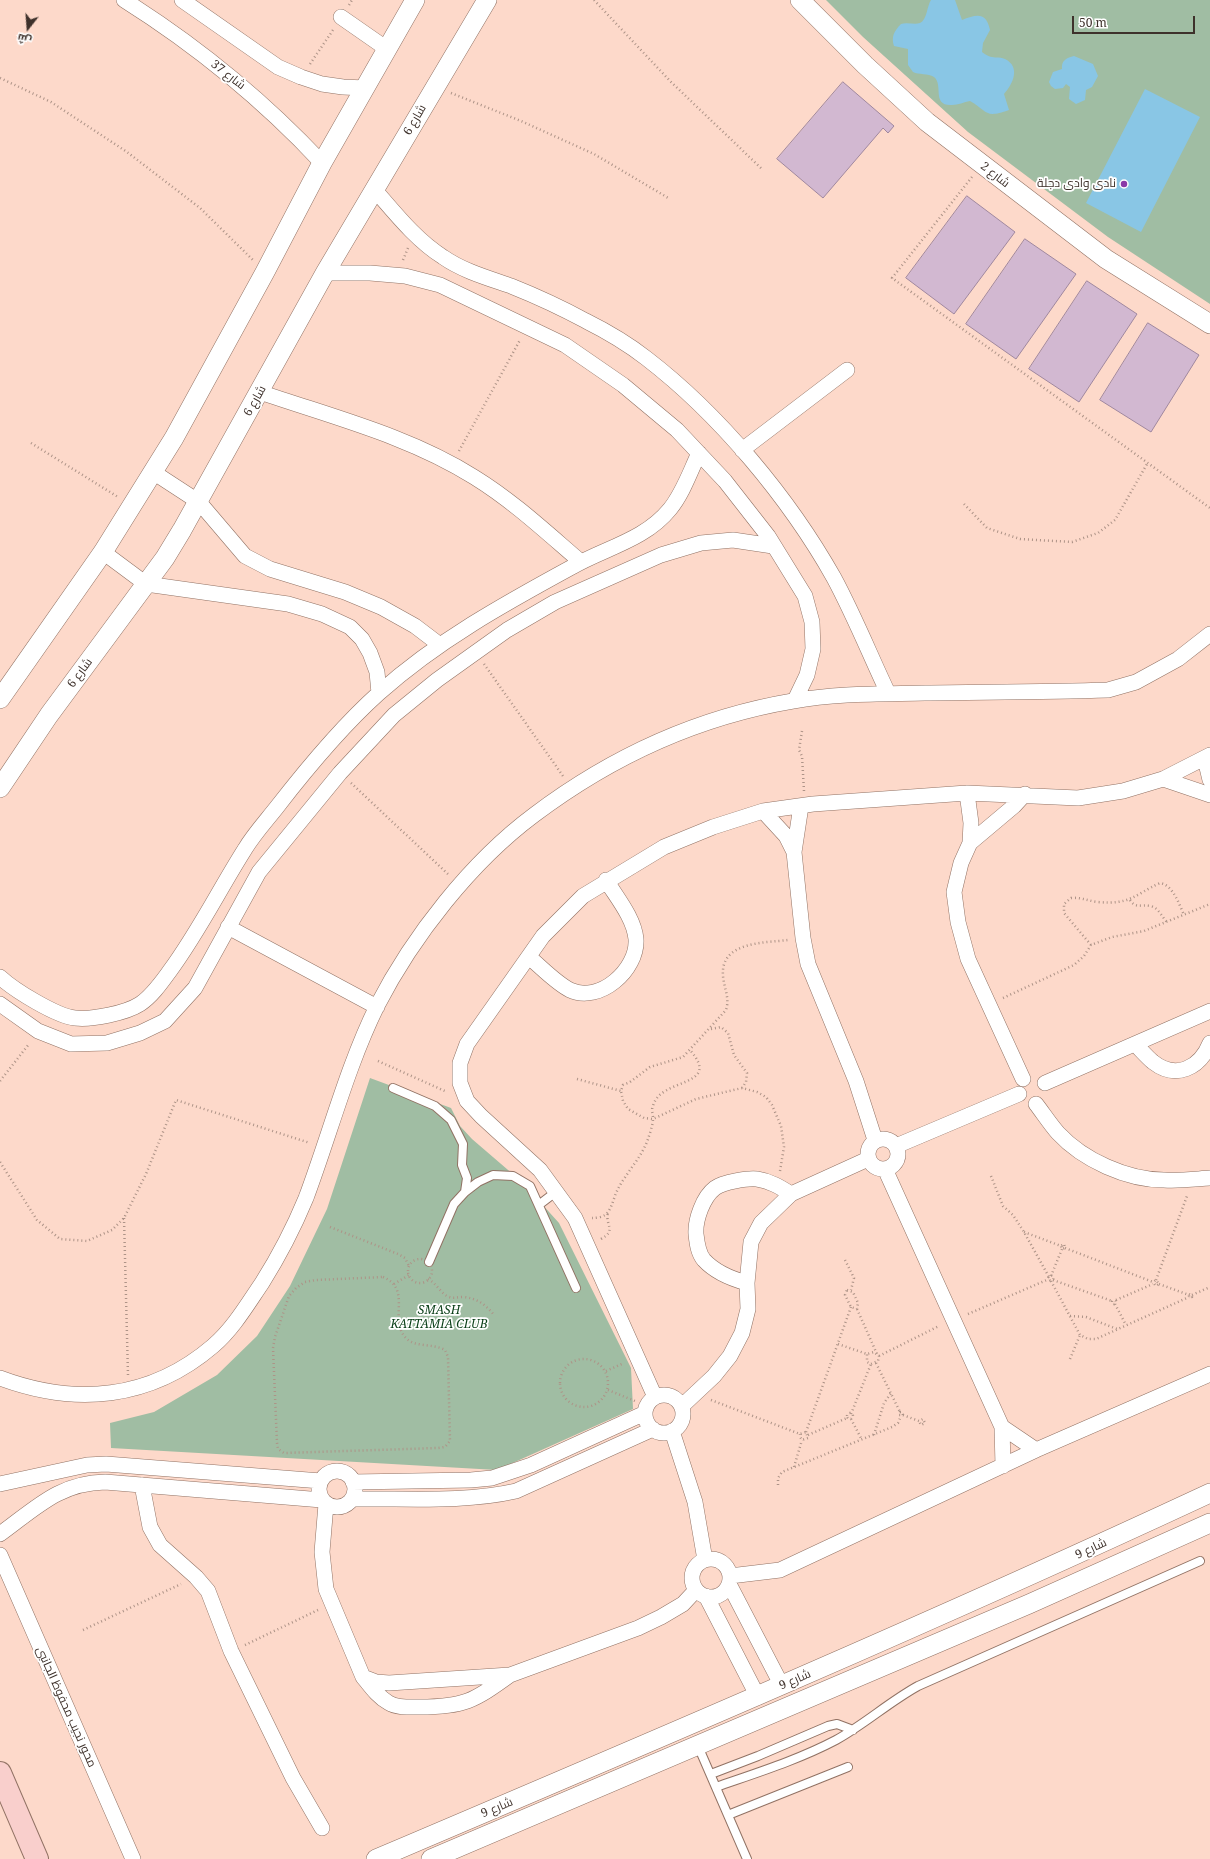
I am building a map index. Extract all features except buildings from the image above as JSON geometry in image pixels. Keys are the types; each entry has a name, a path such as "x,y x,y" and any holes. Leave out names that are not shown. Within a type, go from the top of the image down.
{"main road":[{"path":"0,1773 37,1859"}],"street":[{"name":"شارع 37","path":"124,0 233,78 278,118 322,164"},
{"path":"182,0 278,67 301,77 336,86 365,88"},
{"path":"0,699 103,552 174,438 322,164 415,0"},
{"name":"شارع 6","path":"0,788 49,715 165,558 199,502 325,273 434,86 487,0"},
{"name":"شارع 2","path":"800,0 865,65 927,122 1106,259 1210,324"},
{"path":"341,17 387,49"},
{"path":"374,189 413,232 426,245 443,258 464,269 544,300 586,321 645,357 701,405 742,450 795,516 834,578 888,693"},
{"path":"325,273 370,273 398,275 440,285 565,346 623,385 677,430 725,481 774,546 804,596 812,622 813,649 807,675 795,700"},
{"path":"742,450 847,370"},
{"path":"260,392 388,436 452,464 473,476 514,504 581,562"},
{"path":"0,977 8,985 48,1008 74,1018 112,1015 140,1004 158,986 185,950 246,847 323,750 379,693 440,645 469,625 581,562 641,535 670,509 683,487 699,453"},
{"path":"153,472 199,502 245,556 270,569 345,592 381,607 415,626 440,645"},
{"path":"0,1004 38,1031 70,1044 108,1043 140,1033 165,1021 195,988 259,872 340,773 394,715 437,680 507,630 555,602 661,555 701,543 733,540 774,546"},
{"path":"103,552 146,584 288,604 322,614 350,627 362,639 370,653 377,672 379,693"},
{"path":"0,1378 37,1390 75,1395 113,1393 149,1384 184,1368 214,1345 240,1317 276,1261 305,1200 322,1147 361,1043 377,1007 414,944 436,914 494,849 532,817 572,788 611,764 658,741 706,722 756,708 795,700 833,695 888,693 1108,690 1136,682 1178,659 1210,634"},
{"path":"353,1482 471,1480 492,1478 531,1465 649,1405 663,1395 670,1396 677,1400 682,1406 684,1413 682,1420 678,1427 666,1433 653,1429 646,1419 649,1405 587,1247 574,1218 557,1191 540,1170 480,1116 467,1101 460,1082 460,1063 467,1044 543,936 563,914 583,896 606,880 664,847 713,827 763,811 803,806 967,793 1025,794 1078,798 1123,791 1163,780 1208,757 1210,780"},
{"path":"1163,780 1210,795"},
{"path":"967,793 971,823 970,843 961,863 954,892 958,922 968,959 1024,1079"},
{"path":"970,843 1014,806 1025,794"},
{"path":"803,806 794,852 803,938 808,964 856,1081 875,1140"},
{"path":"763,811 786,836 794,852"},
{"path":"529,957 570,990 590,994 606,988 624,972 635,955 636,939 631,920 606,880"},
{"path":"228,927 377,1007"},
{"path":"1046,1083 1210,1011"},
{"path":"1135,1044 1154,1062 1166,1069 1181,1070 1195,1065 1205,1055 1210,1043"},
{"path":"1036,1104 1046,1095 1046,1083 1036,1075 1024,1079 1020,1083 1019,1094 1026,1102 1036,1104 1058,1133 1079,1152 1107,1166 1134,1176 1163,1180 1210,1178"},
{"path":"896,1146 1019,1094"},
{"path":"883,1138 891,1140 896,1146 898,1153 897,1161 892,1167 878,1169 872,1165 868,1159 867,1152 870,1145 875,1140 883,1138"},
{"path":"682,1406 714,1376 730,1356 742,1333 748,1309 747,1283 751,1242 758,1229 771,1212 791,1194 868,1159"},
{"path":"885,1169 1002,1427 1003,1466"},
{"path":"747,1283 722,1274 704,1260 697,1246 695,1226 701,1206 715,1188 736,1181 756,1179 772,1183 791,1194"},
{"path":"729,1580 780,1570 1036,1450 1210,1374"},
{"path":"1002,1427 1036,1450"},
{"path":"0,1534 58,1492 72,1486 88,1482 142,1485 324,1502 339,1507 352,1499 493,1496 516,1491 653,1429"},
{"path":"672,1431 695,1502 705,1560"},
{"path":"0,1484 87,1465 106,1464 320,1481"},
{"path":"352,1499 354,1488 353,1482 344,1472 330,1472 320,1481 319,1494 324,1502 323,1571 326,1589 331,1604 364,1677 377,1694 390,1704 412,1707 460,1705 482,1696 510,1675 655,1620 701,1593 715,1596 724,1592 729,1580"},
{"path":"142,1485 150,1527 160,1545 196,1577 208,1591 232,1651 293,1778 322,1828"},
{"name":"شارع 9","path":"376,1859 758,1697 1020,1582 1210,1493"},
{"name":"شارع 9","path":"431,1859 1029,1604 1210,1523"},
{"name":"محور نجيب محفوظ الجانبى","path":"0,1555 133,1859"},
{"path":"758,1697 701,1593 692,1584 692,1576 698,1563 713,1559 721,1562 727,1568 729,1580 782,1686"},
{"path":"1020,1582 1029,1604"},
{"path":"364,1677 376,1682 389,1683 510,1675"}],"lane":[{"path":"393,1088 436,1106 451,1120 463,1144 462,1165 467,1178 465,1192"},
{"path":"429,1262 454,1204 465,1192 478,1182 493,1175 513,1176 530,1186 540,1204 576,1288"},
{"path":"540,1204 557,1191"},
{"path":"716,1787 824,1746 853,1730 901,1696 918,1686 1200,1561"},
{"path":"711,1774 828,1726 838,1724 853,1730"},
{"path":"698,1746 747,1859"},
{"path":"728,1815 848,1768"}],"path":[{"path":"301,77 352,0"},
{"path":"594,0 671,82 763,170"},
{"path":"0,78 51,102 127,152 200,208 265,272"},
{"path":"434,86 521,121 594,154 670,199"},
{"path":"982,165 892,278 1147,464 1210,508"},
{"path":"398,275 413,232"},
{"path":"452,464 527,327"},
{"path":"31,442 132,505"},
{"path":"964,504 987,528 1020,539 1072,542 1098,533 1115,520 1147,464"},
{"path":"476,652 572,788"},
{"path":"802,731 799,750 802,756 803,806"},
{"path":"340,773 460,886"},
{"path":"1092,945 1064,913 1064,904 1071,898 1079,897 1096,902 1113,903 1130,900 1160,883 1166,884 1170,888 1184,915"},
{"path":"1130,900 1133,905 1139,907 1151,906 1156,909 1167,922"},
{"path":"990,1004 1074,965 1084,956 1092,945 1112,938 1144,931 1210,904"},
{"path":"772,1183 782,1168 784,1147 781,1126 772,1105 766,1097 757,1092 742,1088 696,1099 653,1119 639,1116 628,1109 623,1101 621,1091 623,1085 630,1082 650,1067 683,1057 726,1010 728,1004 723,975 725,963 732,952 743,946 803,938"},
{"path":"710,1029 721,1028 728,1033 734,1055 747,1073 746,1082 742,1088"},
{"path":"0,1082 38,1031"},
{"path":"587,1247 608,1235 610,1230 608,1213 617,1190 647,1141 653,1119 652,1108 656,1097 665,1090 690,1081 696,1076 700,1068 700,1060 690,1050"},
{"path":"378,1061 467,1101"},
{"path":"577,1079 621,1091"},
{"path":"0,1162 37,1220 60,1239 87,1241 112,1230 124,1218 146,1174 176,1100 322,1147"},
{"path":"991,1176 1003,1206 1013,1215 1024,1232 1051,1279 1080,1335 1088,1339 1096,1339 1210,1287"},
{"path":"878,1355 954,1319 1051,1279 1116,1302 1153,1283 1156,1280 1192,1179"},
{"path":"574,1218 594,1218 608,1213"},
{"path":"124,1218 128,1389"},
{"path":"330,1227 398,1254 405,1258 409,1266"},
{"path":"1024,1232 1061,1248 1066,1248 1153,1283 1156,1286 1159,1284 1190,1296"},
{"path":"1051,1279 1061,1248"},
{"path":"845,1260 854,1278 851,1290 858,1303 857,1308 878,1355 876,1363 900,1412 902,1412 902,1416 919,1421"},
{"path":"394,1284 409,1275"},
{"path":"383,1277 394,1284 399,1294 401,1330 405,1337 411,1342 438,1346 445,1350 448,1357 450,1441 445,1447 438,1448 284,1453 278,1449 273,1348 278,1325 289,1296 296,1288 305,1282 316,1280 383,1277"},
{"path":"428,1279 434,1282 445,1295 454,1298 462,1297 475,1299 486,1306 494,1315"},
{"path":"1156,1280 1159,1284"},
{"path":"802,1440 808,1438 807,1434 851,1307 845,1292 851,1290"},
{"path":"1116,1302 1126,1325"},
{"path":"851,1307 857,1308"},
{"path":"1070,1316 1086,1317 1117,1329"},
{"path":"1070,1359 1080,1335"},
{"path":"838,1344 867,1354 874,1352 878,1355"},
{"path":"867,1354 867,1362 871,1364"},
{"path":"581,1358 588,1358 596,1361 606,1371 609,1384 608,1390 600,1402 593,1406 578,1406 571,1404 561,1392 560,1377 567,1364 581,1358"},
{"path":"871,1364 876,1363"},
{"path":"862,1440 851,1419 853,1415 851,1414 871,1364"},
{"path":"608,1390 649,1405"},
{"path":"695,1393 800,1434 807,1434 847,1418 848,1414 851,1414"},
{"path":"874,1435 884,1403 891,1393"},
{"path":"778,1485 778,1478 782,1472 892,1428 898,1423 902,1416"},
{"path":"847,1418 851,1419"},
{"path":"794,1467 802,1440 800,1434"},
{"path":"83,1630 196,1577"},
{"path":"232,1651 331,1604"}],"green space":[{"name":"نادى وادى دجلة","path":"826,0 1210,0 1210,304 1108,237 968,132 863,37"},
{"name":"SMASH KATTAMIA CLUB","path":"370,1078 451,1108 460,1126 472,1139 522,1182 559,1223 631,1368 633,1409 497,1470 111,1448 110,1423 154,1412 217,1375 257,1336 290,1286 327,1209"}],"water":[{"path":"931,0 955,0 962,20 980,16 986,20 990,30 983,43 982,52 992,57 1000,57 1005,59 1013,66 1014,76 1004,94 1009,110 1001,113 990,114 970,101 954,105 942,102 940,99 937,81 934,77 913,72 908,65 908,49 894,46 893,37 901,24 920,23 926,16"},
{"path":"1074,56 1093,64 1098,76 1092,87 1086,90 1085,100 1076,104 1069,99 1070,87 1066,84 1063,88 1055,89 1049,82 1053,72 1062,69 1062,63"},
{"path":"1145,89 1200,117 1141,232 1086,203"}],"place":[{"name":"نادى وادى دجلة","path":"1124,184"}]}
